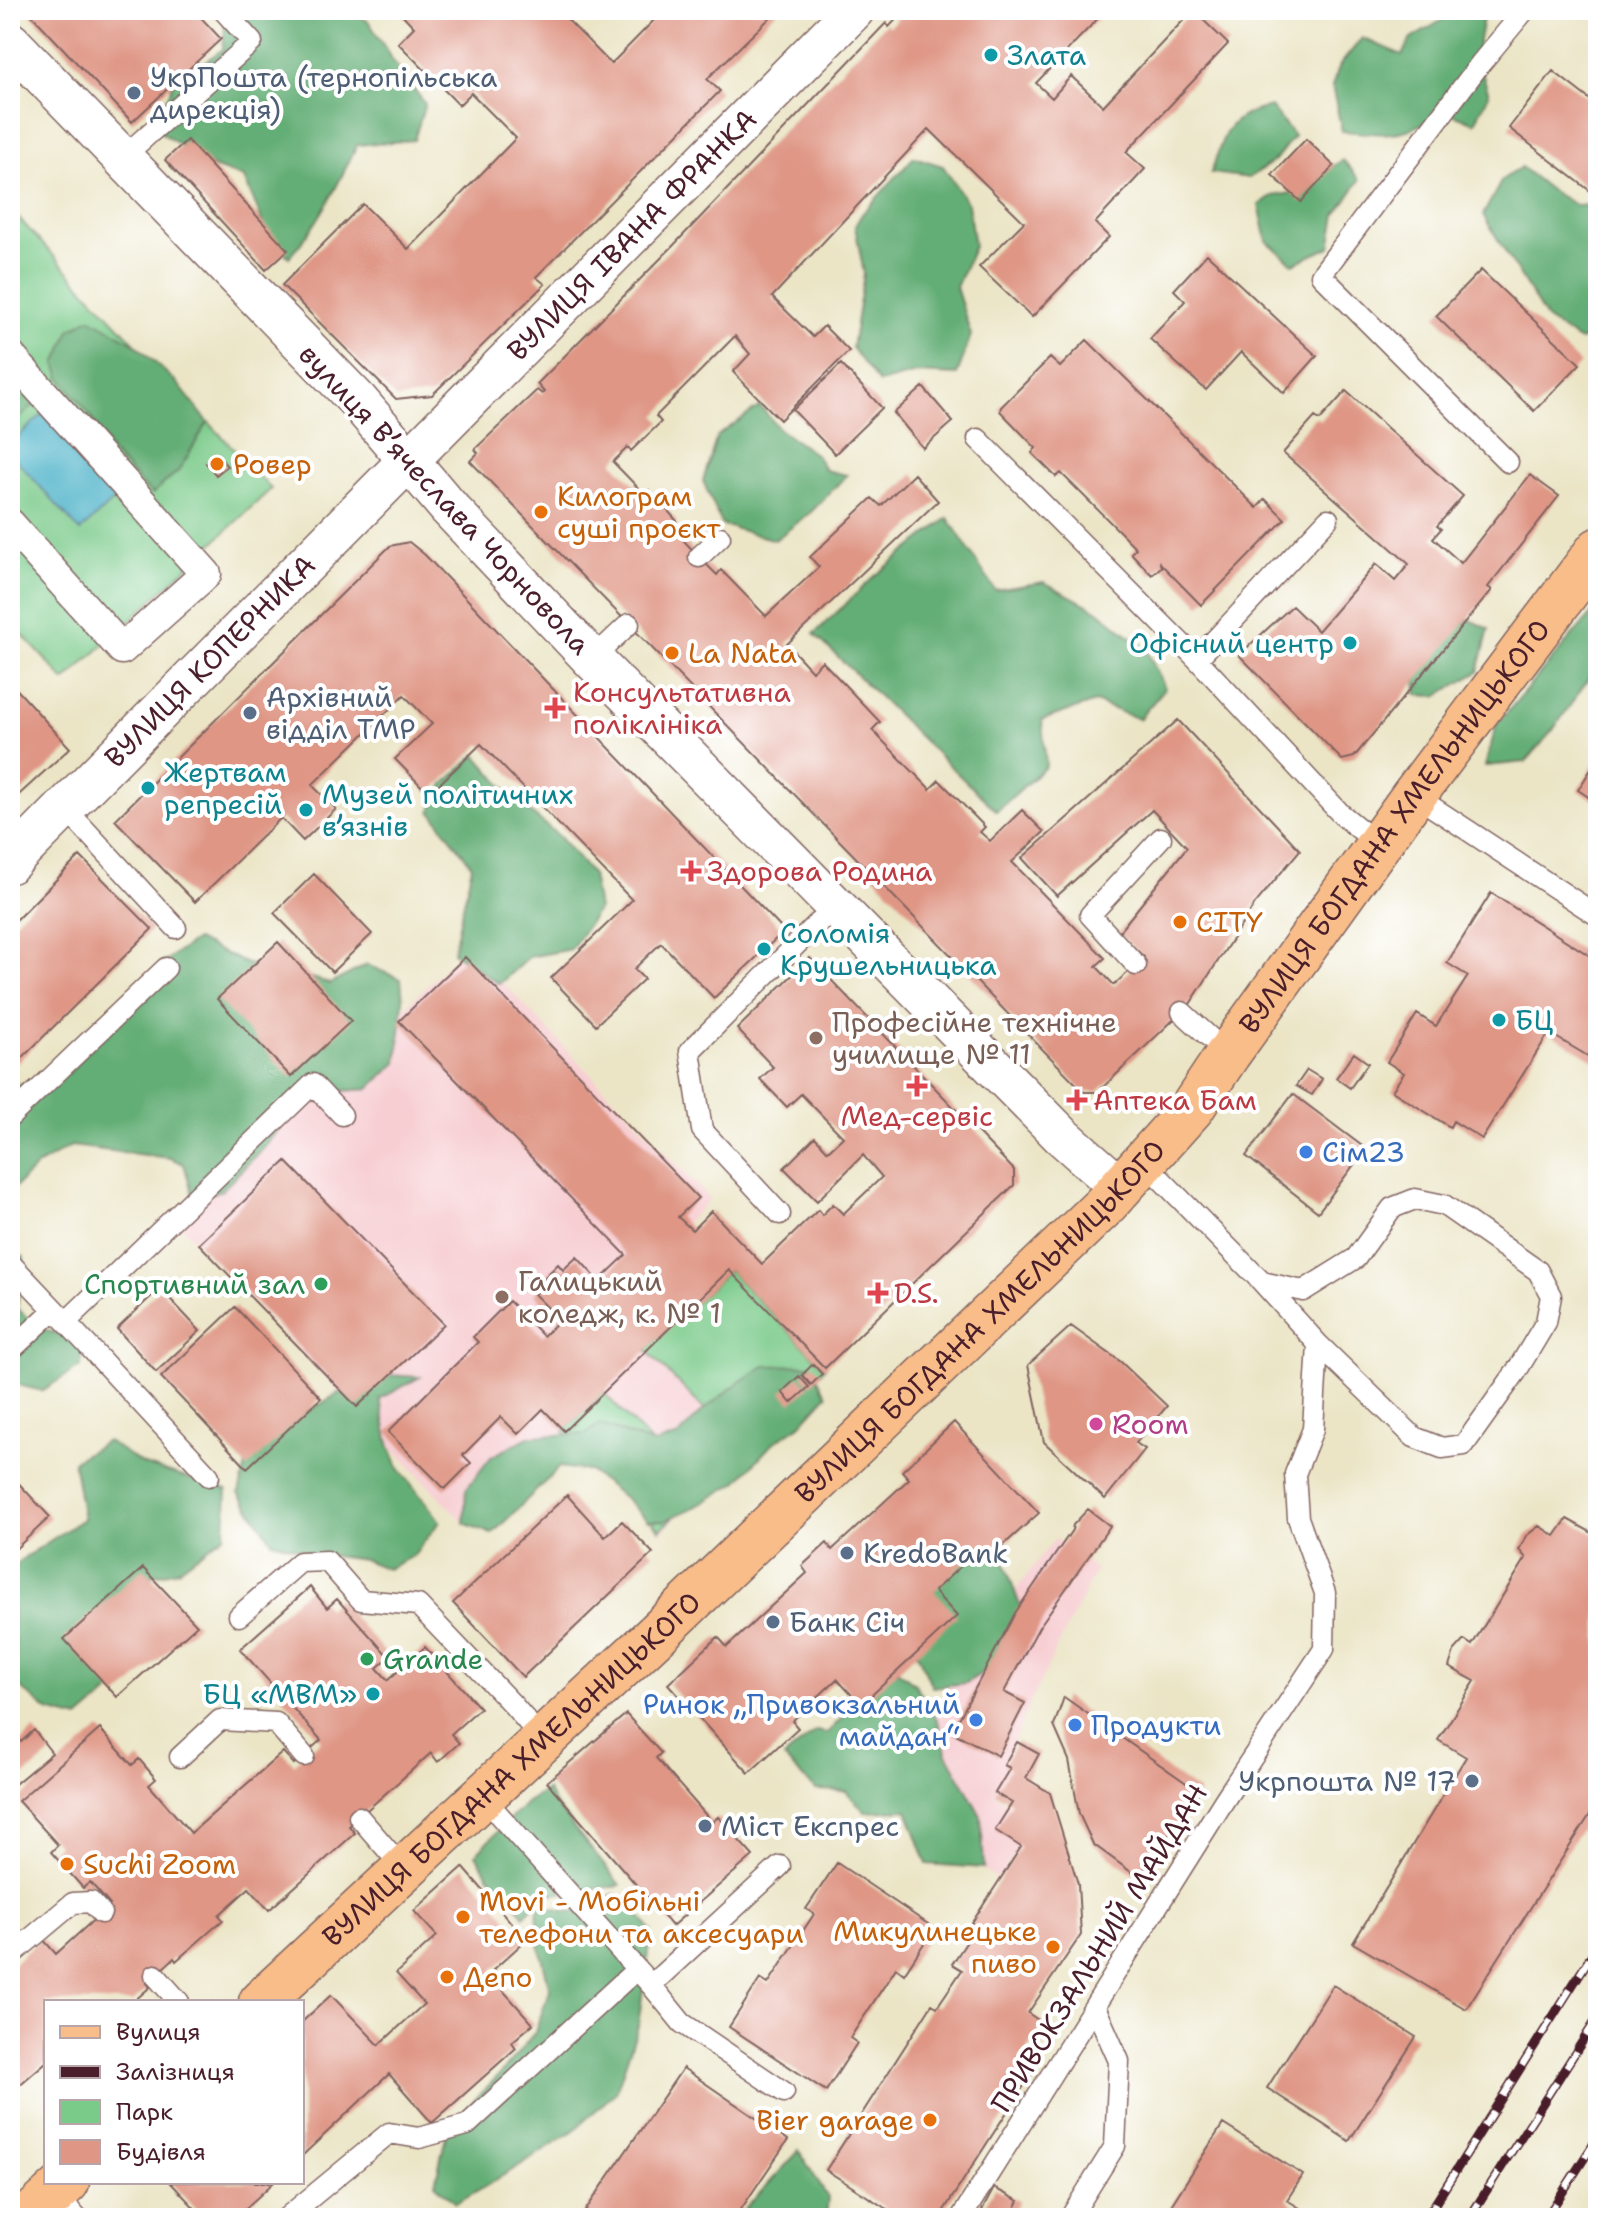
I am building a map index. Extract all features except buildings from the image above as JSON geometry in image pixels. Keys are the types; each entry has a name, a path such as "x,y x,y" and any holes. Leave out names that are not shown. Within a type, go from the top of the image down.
{"main road":[{"name":"ВУЛИЦЯ БОГДАНА ХМЕЛЬНИЦЬКОГО","path":"263,2000 543,1740 1133,1176 1192,1108 1414,795 1598,550"}],"street":[{"name":"ВУЛИЦЯ ІВАНА ФРАНКА","path":"410,460 854,10"},
{"name":"вулиця Вʼячеслава Чорновола","path":"10,42 358,401 449,508 592,659 1061,1135 1133,1176"},
{"path":"10,356 206,574 122,649 10,524"},
{"name":"ВУЛИЦЯ КОПЕРНИКА","path":"10,863 410,460"}],"lane":[{"path":"123,157 252,42 223,10"},
{"path":"1508,462 1321,275 1480,64 1525,10"},
{"path":"978,439 1197,659 1341,814 1379,845"},
{"path":"1197,659 1328,519"},
{"path":"699,557 720,537"},
{"path":"592,659 629,624"},
{"path":"1414,795 1598,916"},
{"path":"65,808 176,928"},
{"path":"1136,965 1090,915 1161,838"},
{"path":"780,1214 702,1130 690,1051 838,907"},
{"path":"10,1117 166,968"},
{"path":"1182,1012 1228,1054"},
{"path":"10,1351 60,1316 313,1084 342,1115"},
{"path":"1133,1176 1262,1282 1318,1344 1414,1437 1442,1448 1464,1445 1516,1372 1546,1322 1551,1296 1538,1271 1444,1205 1415,1199 1392,1208 1356,1258 1303,1291 1262,1282"},
{"path":"10,1263 209,1476"},
{"name":"ПРИВОКЗАЛЬНИЙ МАЙДАН","path":"961,2218 1225,1799 1324,1649 1325,1593 1298,1518 1295,1474 1313,1429 1318,1344"},
{"path":"239,1616 300,1562 327,1561 361,1600 418,1605 543,1740"},
{"path":"180,1757 220,1720 276,1723 304,1756"},
{"path":"482,1796 682,2023 784,2092"},
{"path":"359,1817 404,1869"},
{"path":"286,2218 389,2133 419,2138 467,2125 780,1866"},
{"path":"10,1956 73,1903 91,1902 101,1913"},
{"path":"155,1975 177,2000"},
{"path":"1070,2218 1115,2146 1119,2061 1095,2007"}],"shaded area":[{"name":"Галицький коледж, к. № 1","path":"468,946 710,1199 686,1223 824,1368 661,1533 561,1431 467,1526 180,1225"},
{"name":"Ринок „Привокзальний майдан“","path":"1055,1538 1096,1569 1029,1705 1004,1765 1009,1769 994,1794 1010,1805 996,1830 1020,1847 997,1880 969,1859 920,1734 974,1645"}],"green space":[{"path":"226,10 352,10 369,22 425,104 414,140 357,145 319,218 289,257 269,237 244,178 213,167 154,128 173,84 223,49"},
{"path":"1454,13 1483,19 1476,55 1489,94 1475,123 1446,111 1418,126 1396,133 1342,131 1332,86 1340,65 1362,38 1402,55 1411,39"},
{"path":"1271,107 1294,136 1274,161 1249,178 1211,173 1229,128 1245,115"},
{"path":"914,157 943,166 968,204 974,246 956,287 971,335 957,375 916,373 879,383 852,348 864,274 855,226 862,214"},
{"path":"1343,160 1360,180 1336,215 1330,247 1293,264 1267,241 1259,205 1272,196 1299,192 1315,177"},
{"path":"1521,167 1577,206 1598,204 1598,330 1580,341 1547,320 1483,215 1502,180"},
{"path":"10,209 271,489 65,681 10,621"},
{"path":"90,318 135,344 177,383 208,422 179,470 152,494 112,453 90,415 61,378 56,364 70,330"},
{"path":"10,374 36,403 10,427"},
{"path":"760,406 779,429 816,455 825,470 847,475 811,512 775,540 722,525 703,481 717,436"},
{"path":"948,518 995,590 1044,582 1097,610 1146,649 1165,688 1139,719 1095,702 1042,720 1046,766 997,811 814,634 875,576"},
{"path":"1598,606 1598,665 1553,730 1526,762 1485,766 1497,724"},
{"path":"1468,619 1489,629 1478,672 1437,696 1417,695 1416,672"},
{"path":"476,755 513,798 559,836 592,875 598,909 571,949 529,957 499,984 453,952 472,866 431,811 444,784"},
{"path":"196,940 247,964 290,971 330,984 367,965 401,979 403,1001 397,1063 368,1089 317,1093 288,1118 222,1190 194,1199 184,1164 170,1158 71,1146 37,1166 10,1192 10,1086 70,1072 165,961"},
{"path":"10,1250 24,1257 17,1308 37,1327 83,1342 81,1366 42,1391 10,1383"},
{"path":"729,1270 825,1368 743,1449 646,1350"},
{"path":"810,1365 827,1395 800,1425 773,1443 737,1482 701,1504 664,1521 648,1521 625,1498 589,1471 560,1467 492,1534 464,1523 466,1489 491,1457 530,1436 585,1434 600,1424 654,1444 679,1436 699,1414 765,1366"},
{"path":"372,1374 420,1377 380,1399 389,1444 398,1467 440,1521 413,1556 387,1569 364,1560 317,1554 272,1541 239,1493 253,1438 274,1431"},
{"path":"603,1392 699,1493 660,1530 564,1431"},
{"path":"107,1441 144,1465 227,1490 225,1535 178,1570 150,1576 126,1660 109,1693 79,1719 48,1711 17,1685 11,1582 18,1562 83,1519 73,1461"},
{"path":"964,1544 1005,1564 1024,1617 1002,1660 966,1683 932,1687 913,1643 927,1601"},
{"path":"887,1662 915,1684 938,1721 946,1752 981,1816 984,1868 927,1864 907,1810 865,1812 846,1791 816,1790 784,1758 816,1731 827,1733"},
{"path":"547,1790 620,1885 544,1895 524,1916 505,1889 488,1875 476,1854 527,1802"},
{"path":"614,1894 631,1903 651,1931 638,2026 616,2092 573,2131 456,2203 435,2184 448,2127 504,2070 535,2032 550,1990 537,1936 538,1906 573,1912"},
{"path":"799,2151 828,2198 826,2218 741,2218 744,2210"}],"water":[{"path":"43,414 118,497 80,531 10,453 10,444"}],"railway":[{"path":"1426,2218 1598,1945"},
{"path":"1469,2218 1598,2017"},
{"path":"1546,2218 1598,2137"},
{"path":"1592,2218 1598,2209"}],"place":[{"name":"Злата","path":"991,55"},
{"name":"УкрПошта (тернопільська дирекція)","path":"134,93"},
{"name":"Ровер","path":"217,464"},
{"name":"Килограм суші проєкт","path":"541,512"},
{"name":"Офісний центр","path":"1350,643"},
{"name":"La Nata","path":"672,653"},
{"name":"Консультативна поліклініка","path":"555,708"},
{"name":"Архівний відділ ТМР","path":"250,713"},
{"name":"Жертвам репресій","path":"148,788"},
{"name":"Музей політичних в’язнів","path":"306,810"},
{"name":"Здорова Родина","path":"691,871"},
{"name":"CITY","path":"1180,922"},
{"name":"Соломія Крушельницька","path":"764,949"},
{"name":"БЦ","path":"1499,1020"},
{"name":"Професійне технічне училище № 11","path":"816,1038"},
{"name":"Мед-сервіс","path":"917,1086"},
{"name":"Аптека Бам","path":"1077,1100"},
{"name":"Сім23","path":"1306,1152"},
{"name":"Спортивний зал","path":"321,1284"},
{"name":"D.S.","path":"878,1293"},
{"name":"Галицький коледж, к. № 1","path":"502,1297"},
{"name":"Room","path":"1096,1424"},
{"name":"KredoBank","path":"847,1553"},
{"name":"Банк Січ","path":"773,1622"},
{"name":"Grande","path":"367,1659"},
{"name":"БЦ «МВМ»","path":"373,1694"},
{"name":"Ринок „Привокзальний майдан“","path":"976,1720"},
{"name":"Продукти","path":"1075,1725"},
{"name":"Укрпошта № 17","path":"1472,1781"},
{"name":"Міст Експрес","path":"705,1826"},
{"name":"Suchi Zoom","path":"67,1864"},
{"name":"Movi - Мобільні телефони та аксесуари","path":"463,1917"},
{"name":"Микулинецьке пиво","path":"1053,1947"},
{"name":"Депо","path":"447,1977"},
{"name":"Bier garage","path":"930,2120"}]}
